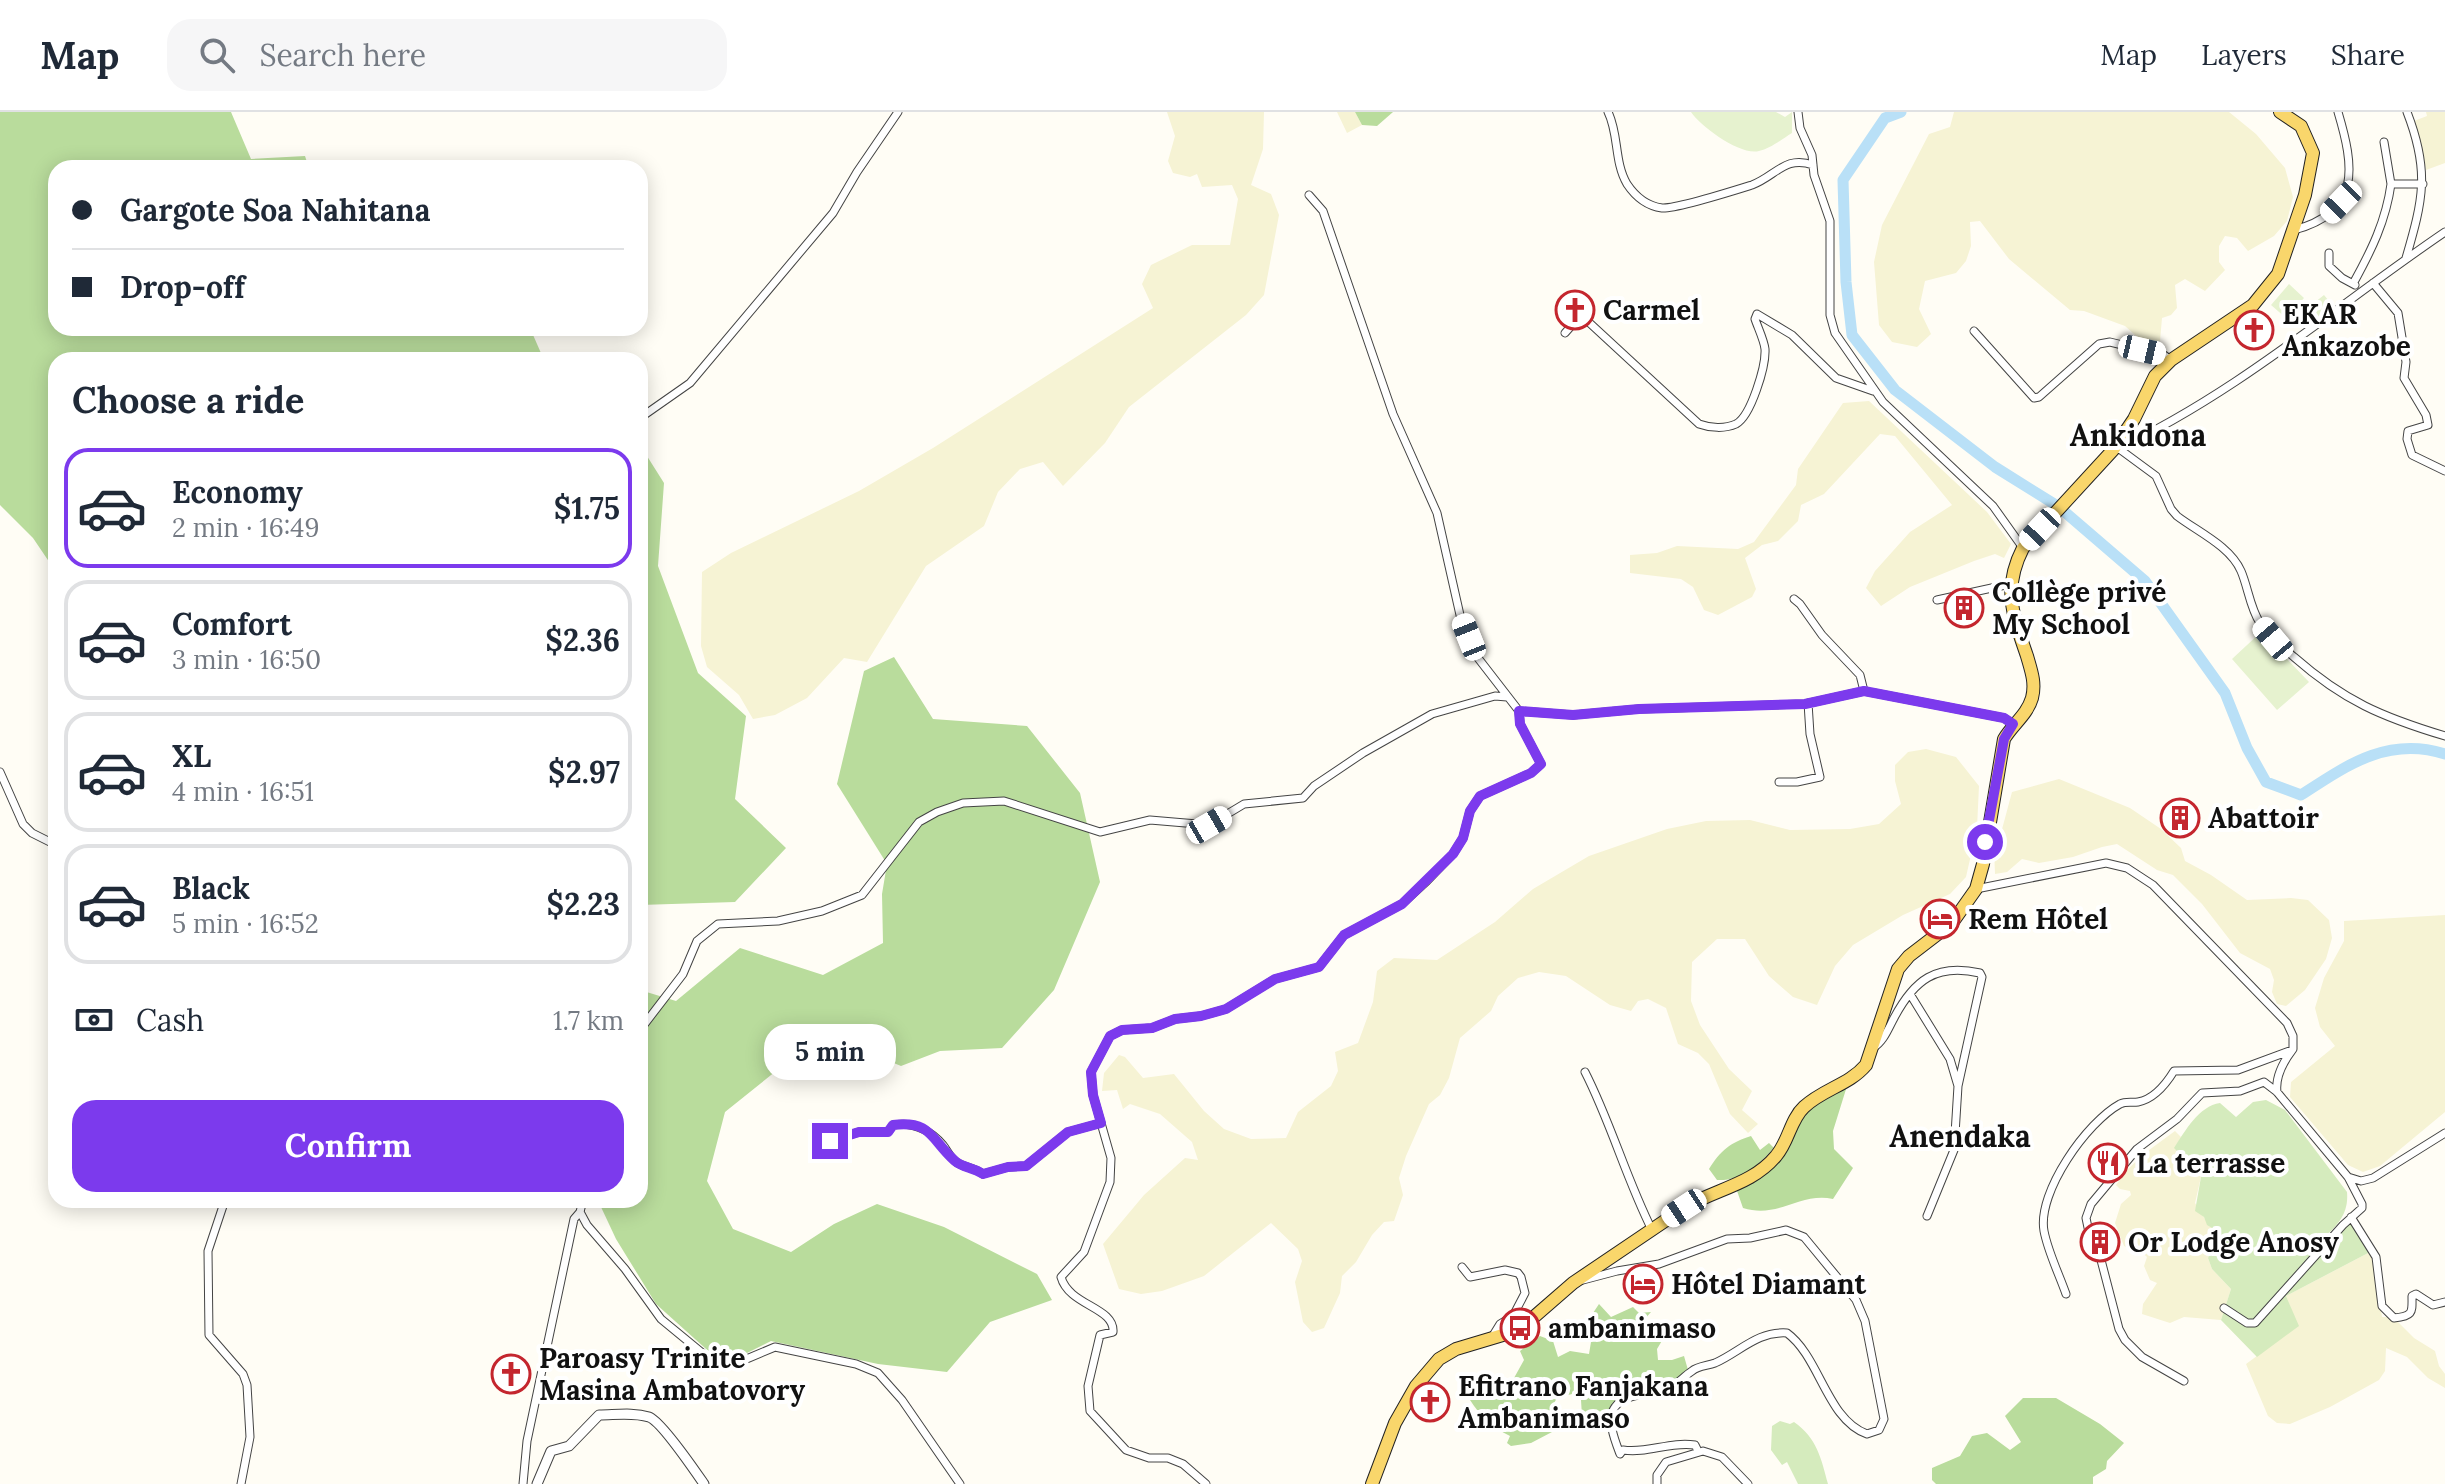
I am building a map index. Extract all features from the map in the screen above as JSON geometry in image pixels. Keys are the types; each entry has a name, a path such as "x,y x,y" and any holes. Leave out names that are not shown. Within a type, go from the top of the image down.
{"main road":[{"path":"1374,1482 1395,1423 1430,1368 1456,1349 1514,1331 1573,1283 1697,1200 1738,1185 1755,1175 1782,1148 1800,1110 1856,1076 1866,1065 1898,969 1909,956 1952,923 1976,889 2004,739 2013,724 2025,715 2034,688 2033,673 2011,608 2010,584 2015,562 2023,548 2059,507 2116,449 2155,376 2171,360 2253,305 2278,274 2305,195 2313,153 2301,126 2280,112"}],"street":[{"path":"648,412 690,383 823,225 898,112"},
{"path":"1608,112 1626,182 1646,203 1663,208 1754,184 1787,164 1801,161 1813,165"},
{"path":"1798,112 1800,128 1812,155 1830,221 1830,315 1835,333 1873,391 1993,506 2023,548"},
{"path":"2294,230 2328,215 2341,202 2351,165 2338,112"},
{"path":"2406,258 2419,215 2423,184 2423,164 2407,112"},
{"path":"2354,282 2388,208 2391,184 2384,142"},
{"path":"2391,184 2423,184"},
{"path":"1206,1484 1183,1464 1126,1450 1090,1411 1088,1386 1100,1335 1113,1332 1114,1324 1108,1316 1076,1299 1064,1287 1061,1277 1084,1252 1110,1182 1111,1158 1093,1095 1091,1072 1110,1036 1122,1030 1152,1028 1175,1019 1226,1009 1275,979 1319,967 1344,935 1402,904 1453,854 1463,838 1470,811 1480,796 1531,773 1541,764 1520,724 1519,711 1478,658 1460,615 1437,513 1393,414 1323,211 1309,195"},
{"path":"2445,232 2274,357 2116,449 2156,476 2177,516 2226,550 2240,568 2258,622 2273,639 2320,680 2354,702 2405,724 2445,736"},
{"path":"2329,253 2329,266 2342,278 2354,282 2360,293"},
{"path":"2373,283 2398,313 2406,362 2404,378 2426,415 2428,425 2408,431 2412,455 2445,471"},
{"path":"1565,333 1581,315 1699,424 1710,428 1733,425 1742,419 1750,404 1760,379 1765,349 1755,319 1757,314 1792,335 1836,378 1873,391"},
{"path":"1974,331 2034,398 2039,397 2099,344 2110,342 2164,355 2171,360"},
{"path":"1937,600 2010,584"},
{"path":"1794,599 1822,635 1860,675 1864,691"},
{"path":"1519,711 1573,715 1639,709 1808,703 1864,691 2004,718 2013,724"},
{"path":"648,1020 683,974 697,941 718,924 778,921 822,911 862,895 919,822 937,812 963,803 1004,801 1100,832 1150,820 1209,825 1244,804 1303,798 1314,786 1363,753 1432,714 1495,696 1507,697"},
{"path":"1779,782 1820,777 1810,734 1808,703"},
{"path":"0,772 23,824 48,841"},
{"path":"1976,889 2106,863 2127,868 2153,885 2287,1023 2293,1036 2293,1049 2283,1061 2276,1083 2277,1092"},
{"path":"1873,1048 1882,1041 1920,982 1941,971 1972,971 1982,977 1958,1086 1954,1150 1927,1216"},
{"path":"1910,994 1950,1059 1958,1086"},
{"path":"2066,1294 2044,1230 2044,1216 2054,1182 2077,1146 2123,1102 2147,1098 2165,1085 2174,1071 2238,1070 2293,1049"},
{"path":"1585,1072 1603,1107 1632,1192 1652,1230"},
{"path":"2184,1381 2142,1357 2125,1340 2119,1329 2101,1260 2091,1242 2086,1218 2088,1211 2137,1149 2177,1119 2202,1093 2240,1091 2264,1082 2277,1092 2348,1177 2362,1208 2255,1323 2247,1323 2224,1308"},
{"path":"830,1141 859,1132 888,1132 893,1125 908,1123 931,1134 954,1160 983,1174 1026,1166 1068,1132 1101,1123"},
{"path":"2348,1177 2361,1181 2373,1178 2445,1133"},
{"path":"222,1208 208,1251 209,1335 243,1374 247,1385 250,1437 241,1484"},
{"path":"523,1484 527,1441 546,1350 574,1219 581,1208"},
{"path":"580,1212 661,1319 712,1361 737,1363 775,1347 856,1364 878,1373 902,1400 960,1484"},
{"path":"2351,1217 2376,1257 2382,1306 2394,1318 2403,1317 2411,1311 2414,1307 2412,1296 2416,1294 2433,1305 2445,1302"},
{"path":"1573,1283 1659,1264 1727,1239 1750,1238 1786,1230 1804,1237 1846,1286 1865,1321 1884,1419 1879,1430 1867,1434 1851,1426 1817,1376 1806,1350 1787,1333 1770,1333 1718,1362 1692,1370 1673,1386 1624,1400 1614,1409 1611,1416 1613,1431 1620,1454 1623,1450 1677,1443 1695,1445 1698,1451"},
{"path":"1462,1267 1470,1277 1505,1270 1518,1273 1521,1277 1525,1293 1513,1316 1500,1324 1492,1337"},
{"path":"537,1484 551,1451 569,1446 599,1415 627,1414 652,1417 670,1434 679,1452 704,1484"},
{"path":"1657,1484 1661,1466 1698,1451 1722,1457 1748,1484"}],"shaded area":[{"path":"1167,112 1264,112 1263,149 1251,185 1271,194 1279,215 1264,295 1246,315 1129,407 1105,443 1063,486 1043,462 1020,469 998,492 984,526 926,566 867,662 844,658 807,698 775,715 753,719 739,695 707,667 701,646 702,572 731,553 859,491 933,448 1153,308 1142,284 1151,265 1192,245 1230,245 1238,199 1232,185 1202,187 1197,174 1190,177 1173,173 1168,161 1175,136"},
{"path":"1337,112 1355,112 1362,125 1347,133"},
{"path":"1954,112 2229,112 2256,134 2285,168 2293,197 2287,221 2274,236 2248,251 2237,238 2225,236 2219,246 2219,262 2225,270 2205,291 2185,279 2175,285 2177,308 2171,315 2162,318 2160,341 2143,342 2125,326 2084,311 2070,310 2009,259 1980,221 1970,222 1971,246 1966,261 1956,273 1925,281 1919,309 1931,334 1917,347 1892,342 1879,325 1874,262 1882,225 1929,134 1950,127"},
{"path":"2426,112 2445,112 2445,163 2426,170 2414,121 2427,116"},
{"path":"1869,401 1987,512 2011,544 2004,558 1995,554 1974,561 1910,587 1881,606 1866,588 1875,571 1910,532 1952,505 1895,436 1880,434 1824,494 1801,505 1798,521 1778,541 1762,545 1745,558 1756,589 1752,597 1718,615 1704,610 1693,587 1681,579 1630,573 1630,555 1657,553 1677,546 1738,549 1754,542 1796,485 1798,469 1843,403"},
{"path":"1926,749 1956,757 1979,786 1977,828 1966,877 1950,894 1903,915 1853,945 1835,966 1817,1005 1793,997 1769,976 1745,939 1717,939 1692,962 1691,1001 1700,1025 1729,1069 1752,1091 1742,1110 1758,1124 1748,1133 1730,1114 1709,1064 1698,1053 1678,1044 1666,1008 1648,999 1638,1001 1631,1011 1610,1005 1566,976 1539,972 1518,978 1498,996 1491,1011 1460,1038 1449,1078 1440,1095 1429,1104 1406,1156 1399,1178 1403,1195 1394,1221 1384,1222 1356,1262 1342,1276 1340,1293 1324,1328 1312,1332 1303,1322 1295,1282 1302,1261 1298,1249 1271,1223 1204,1276 1162,1291 1141,1294 1119,1289 1103,1244 1144,1195 1185,1158 1198,1160 1192,1142 1160,1114 1130,1104 1123,1109 1117,1090 1102,1091 1104,1073 1119,1055 1125,1057 1143,1078 1174,1074 1204,1111 1224,1129 1251,1139 1286,1138 1298,1112 1331,1086 1338,1071 1335,1052 1358,1043 1373,1002 1377,971 1394,958 1437,960 1495,922 1533,889 1589,856 1667,829 1706,821 1750,820 1790,830 1850,829 1879,824 1901,804 1895,781 1895,765 1908,752"},
{"path":"2059,779 2130,808 2161,829 2181,848 2185,861 2247,900 2308,900 2329,920 2332,938 2326,959 2305,990 2286,1006 2277,1004 2272,992 2274,980 2270,969 2240,953 2202,904 2173,875 2157,870 2117,844 2039,863 2022,859 2007,872 1995,874 1994,848 2003,848 2006,842 2001,833 2012,792"},
{"path":"2445,915 2445,1112 2380,1166 2363,1172 2348,1165 2290,1097 2291,1082 2335,1046 2320,1027 2315,1008 2324,978 2344,941 2344,921"},
{"path":"2175,1131 2181,1137 2175,1148 2182,1154 2182,1162 2187,1168 2192,1166 2201,1177 2195,1203 2205,1219 2219,1232 2208,1258 2212,1269 2231,1289 2221,1320 2184,1317 2170,1323 2142,1314 2143,1304 2157,1283 2150,1280 2144,1266 2147,1257 2135,1246 2130,1249 2124,1246 2115,1223 2121,1204 2131,1195 2130,1191 2116,1185 2145,1153"},
{"path":"2370,1252 2374,1256 2382,1317 2393,1317 2414,1338 2435,1351 2445,1374 2445,1388 2428,1378 2407,1357 2386,1348 2385,1371 2379,1380 2330,1407 2290,1424 2277,1423 2268,1416 2246,1364 2298,1326 2286,1296"}],"green space":[{"path":"0,112 231,112 251,159 305,156 306,160 48,160 48,336 534,336 540,352 48,352 48,560 33,538 0,505"},
{"path":"1355,112 1393,112 1377,126 1362,125"},
{"path":"1691,112 1776,112 1785,117 1792,112 1792,133 1767,148 1751,151 1722,139"},
{"path":"2289,284 2304,298 2286,318 2271,305"},
{"path":"2324,295 2334,307 2309,327 2300,314"},
{"path":"648,458 664,483 658,566 698,673 746,716 735,799 786,848 735,902 648,905"},
{"path":"2261,632 2309,682 2277,710 2232,659"},
{"path":"894,657 933,719 1027,726 1080,793 1100,882 1054,990 1002,1048 940,1051 901,1066 835,1039 781,1067 725,1112 707,1181 733,1229 791,1252 834,1224 877,1204 944,1227 1037,1274 1052,1300 990,1322 947,1372 878,1364 771,1341 747,1353 715,1357 656,1304 616,1239 601,1208 648,1208 648,992 676,1001 740,948 823,975 883,943 882,894 887,864 837,784 864,671"},
{"path":"1847,1086 1833,1131 1834,1149 1853,1168 1833,1199 1810,1199 1768,1210 1743,1208 1736,1188 1765,1171 1804,1107"},
{"path":"2266,1100 2285,1110 2347,1192 2344,1213 2319,1241 2319,1252 2352,1220 2370,1252 2286,1296 2299,1326 2257,1357 2221,1320 2231,1289 2212,1269 2208,1258 2219,1232 2207,1225 2204,1217 2195,1211 2201,1177 2193,1166 2182,1171 2179,1164 2183,1157 2174,1148 2193,1120 2212,1105 2220,1103 2236,1117 2253,1102"},
{"path":"1751,1136 1760,1150 1769,1143 1774,1148 1742,1175 1717,1180 1709,1169 1717,1157 1732,1144"},
{"path":"1599,1304 1611,1317 1633,1307 1639,1313 1651,1312 1637,1328 1644,1335 1658,1325 1663,1339 1657,1349 1658,1360 1684,1356 1688,1370 1674,1382 1620,1398 1613,1405 1605,1424 1592,1427 1582,1416 1581,1400 1572,1394 1557,1398 1545,1418 1552,1432 1531,1443 1511,1446 1507,1443 1510,1436 1487,1421 1470,1400 1477,1385 1514,1378 1524,1360 1520,1351 1540,1336 1553,1341 1558,1357 1570,1351 1589,1354 1591,1342 1603,1330 1593,1313"},
{"path":"2023,1398 2056,1398 2100,1424 2124,1443 2107,1461 2106,1469 2093,1477 2093,1484 1936,1484 1932,1480 1932,1468 1960,1456 1972,1436 1987,1433 2010,1450 2021,1442 2005,1416"},
{"path":"1780,1421 1794,1422 1808,1435 1820,1457 1828,1484 1798,1484 1787,1462 1782,1465 1771,1450 1772,1426"}],"waterway":[{"path":"1901,112 1885,118 1843,180 1846,282 1852,335 1895,390 1995,467 2059,507 2145,581 2225,693 2247,748 2266,782 2301,795 2369,756 2405,749 2445,754"}],"place":[{"name":"Carmel","path":"1575,310"},
{"name":"EKAR Ankazobe","path":"2254,330"},
{"name":"Collège privé My School","path":"1964,608"},
{"name":"Abattoir","path":"2180,818"},
{"name":"Rem Hôtel","path":"1940,919"},
{"name":"La terrasse","path":"2108,1163"},
{"name":"Or Lodge Anosy","path":"2100,1242"},
{"name":"Hôtel Diamant","path":"1643,1284"},
{"name":"ambanimaso","path":"1520,1328"},
{"name":"Paroasy Trinite Masina Ambatovory","path":"511,1374"},
{"name":"Efitrano Fanjakana Ambanimaso","path":"1430,1402"}],"district":[{"name":"Ankidona","path":"2138,435"},
{"name":"Anendaka","path":"1960,1136"}],"route":[{"path":"830,1141 859,1132 888,1132 893,1125 908,1123 931,1134 954,1160 983,1174 1026,1166 1068,1132 1101,1123 1093,1095 1091,1072 1110,1036 1122,1030 1152,1028 1175,1019 1226,1009 1275,979 1319,967 1344,935 1402,904 1427,881 1453,854 1463,838 1470,811 1480,796 1531,773 1541,764 1520,724 1519,711 1573,715 1639,709 1805,704 1864,691 2004,718 2013,724 2004,739 1985,842"}]}
